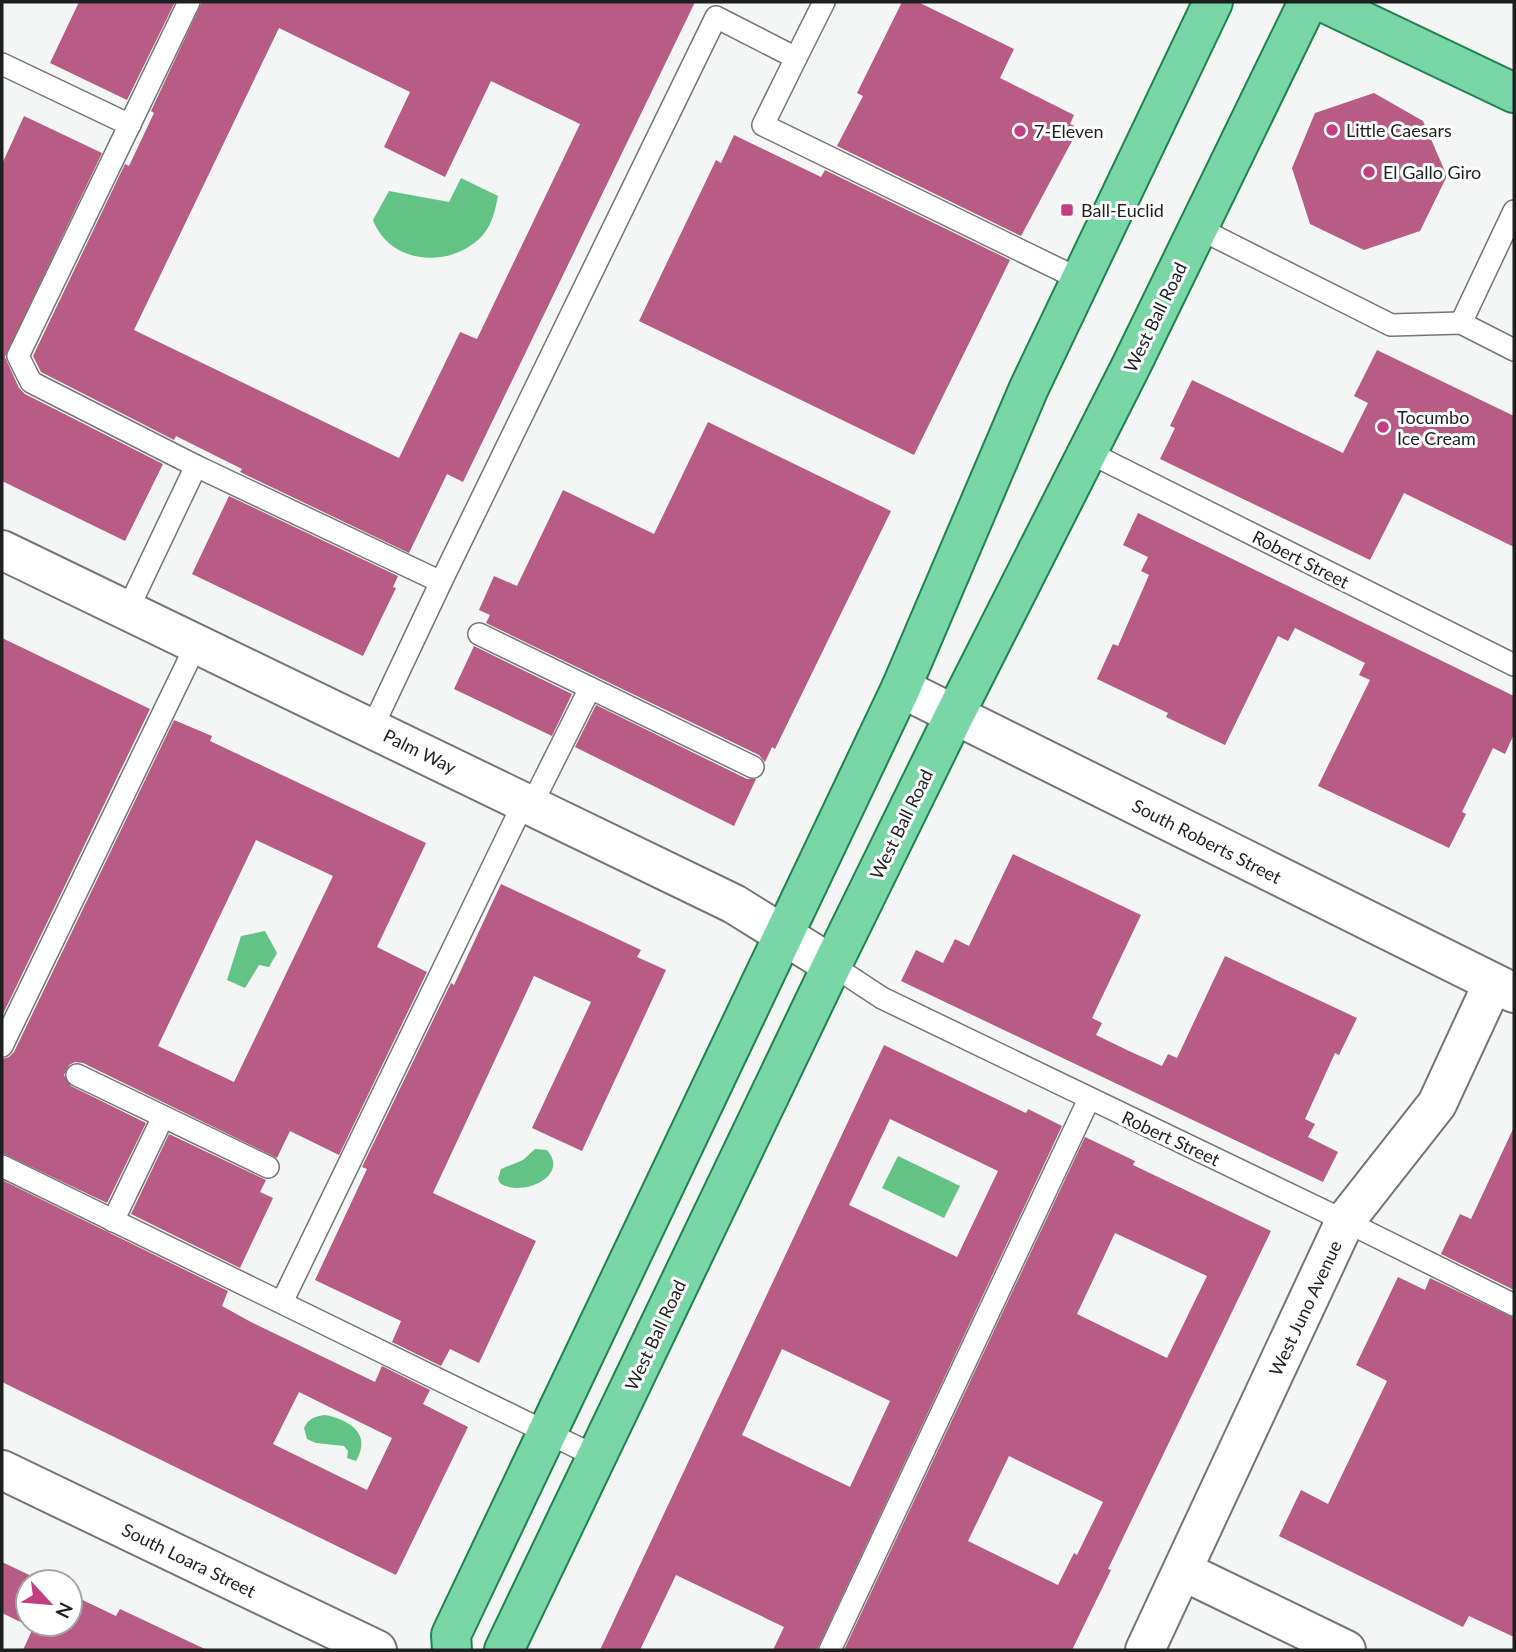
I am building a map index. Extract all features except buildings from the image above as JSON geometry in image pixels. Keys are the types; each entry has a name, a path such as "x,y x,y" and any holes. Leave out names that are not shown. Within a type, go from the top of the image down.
{"main road":[{"path":"452,1650 451,1635 901,688 979,499 1079,279 1213,2"},
{"name":"West Ball Road","path":"504,1650 832,965 1088,452 1308,2"},
{"path":"1324,2 1514,93"}],"street":[{"name":"Palm Way","path":"2,550 734,904 832,965"},
{"name":"South Roberts Street","path":"901,688 1504,988"},
{"name":"West Juno Avenue","path":"1145,1650 1345,1221 1437,1104 1504,988"},
{"name":"South Loara Street","path":"2,1470 377,1650"},
{"path":"1183,1571 1346,1650"}],"lane":[{"path":"189,2 18,356 31,382 196,466 441,582"},
{"path":"824,2 763,125 1079,279"},
{"path":"372,728 716,17 796,58"},
{"path":"2,64 130,125"},
{"path":"1461,323 1513,218"},
{"path":"1198,228 1391,325 1461,323 1514,350"},
{"name":"Robert Street","path":"1088,452 1514,665"},
{"path":"128,609 196,466"},
{"path":"479,634 753,766"},
{"path":"2,1046 197,643"},
{"path":"282,1303 527,804 590,688"},
{"name":"Robert Street","path":"832,965 882,998 1514,1305"},
{"path":"76,1075 268,1167"},
{"path":"830,1650 1089,1099"},
{"path":"113,1221 163,1117"},
{"path":"2,1166 597,1457"}],"shaded area":[{"path":"461,178 498,196 488,227 469,247 454,254 422,257 407,254 381,235 373,220 389,191 449,202"},
{"path":"265,931 277,953 269,967 259,965 245,988 227,980 241,936"},
{"path":"535,1149 547,1150 553,1160 553,1169 548,1176 540,1182 519,1188 500,1183 498,1179 501,1169 523,1160"},
{"path":"898,1156 960,1186 944,1218 882,1188"},
{"path":"325,1415 343,1420 356,1430 361,1443 356,1461 347,1458 348,1451 344,1446 316,1443 307,1439 304,1428 308,1422"}],"place":[{"name":"Little Caesars","path":"1332,130"},
{"name":"7-Eleven","path":"1020,131"},
{"name":"El Gallo Giro","path":"1369,172"},
{"name":"Ball-Euclid","path":"1067,210"},
{"name":"Tocumbo Ice Cream","path":"1383,427"}]}
